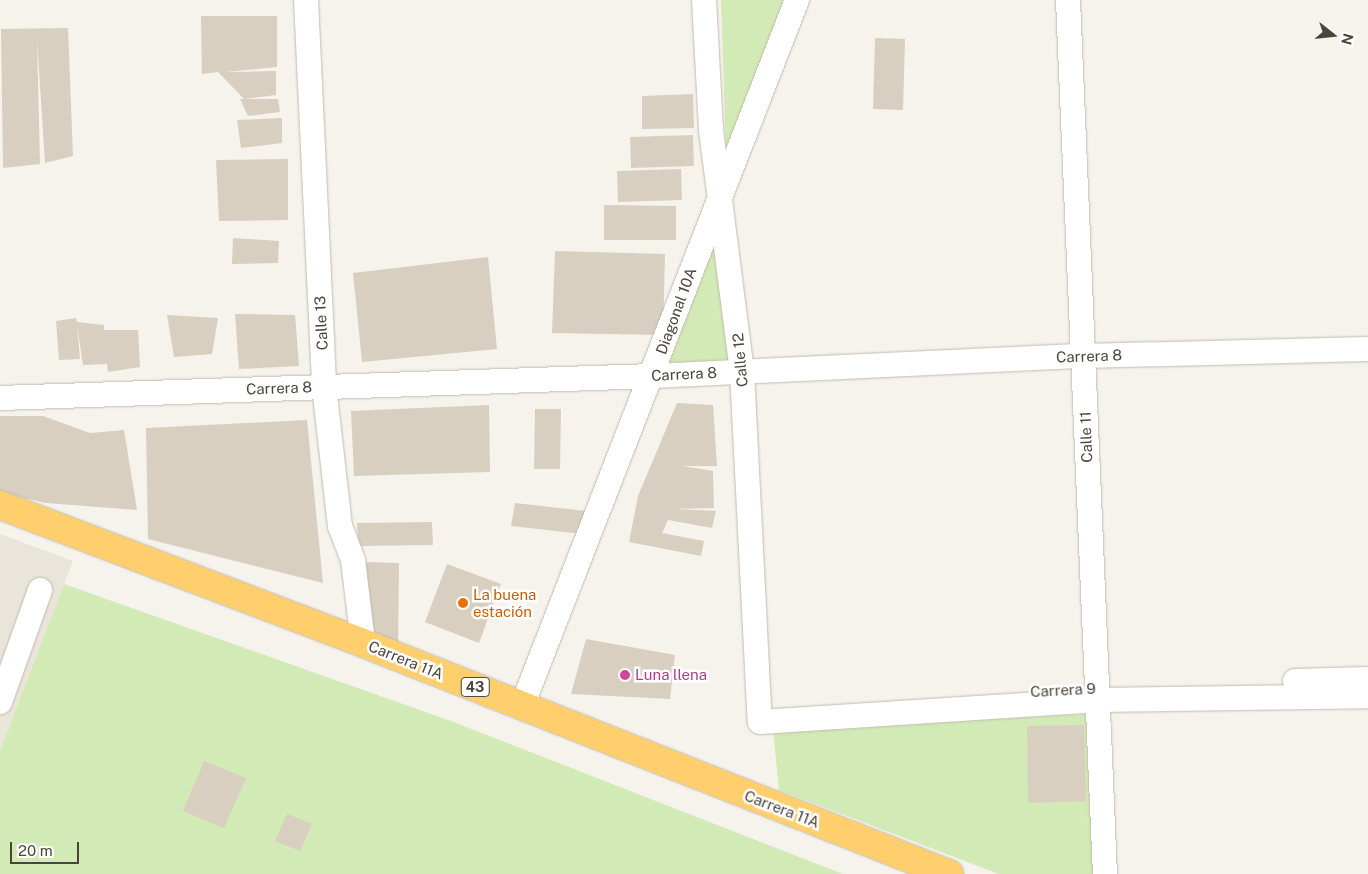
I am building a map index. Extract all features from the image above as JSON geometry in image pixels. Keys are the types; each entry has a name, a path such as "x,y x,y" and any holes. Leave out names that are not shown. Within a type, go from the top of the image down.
{"highway":[{"name":"Carrera 11A","path":"0,505 363,643 949,874"}],"street":[{"name":"Calle 13","path":"306,0 324,386 340,526 353,560 363,643"},
{"name":"Calle 12","path":"704,0 711,130 721,189 742,372 759,714"},
{"name":"Diagonal 10A","path":"522,706 652,376 721,189 797,0"},
{"name":"Calle 11","path":"1068,0 1105,874"},
{"name":"Carrera 8","path":"0,398 652,376 1083,356 1368,349"},
{"path":"0,702 40,590"},
{"name":"Carrera 9","path":"759,714 1368,679"},
{"name":"Carrera 9","path":"1097,694 1368,696"}],"shaded area":[{"path":"0,534 73,561 0,751"}],"green space":[{"path":"721,0 785,0 726,152"},
{"path":"716,226 732,362 666,366"},
{"path":"64,584 451,721 843,874 0,874 0,751"},
{"path":"1091,714 1099,874 999,874 779,790 773,730"}],"building":[{"path":"201,16 277,16 277,67 225,72 276,71 276,95 244,99 218,72 202,74"},
{"path":"68,28 73,156 45,163 37,40 40,164 3,168 1,29"},
{"path":"875,38 905,39 903,110 873,109"},
{"path":"693,94 694,128 642,129 642,96"},
{"path":"240,99 278,99 280,112 248,116"},
{"path":"282,118 282,143 241,148 237,120"},
{"path":"693,135 694,166 631,168 630,137"},
{"path":"288,159 288,220 219,221 216,160"},
{"path":"681,169 682,200 618,202 617,171"},
{"path":"604,205 676,206 676,240 604,240"},
{"path":"233,238 279,241 278,263 232,264"},
{"path":"555,251 665,254 663,335 552,333"},
{"path":"488,257 497,349 362,362 353,273"},
{"path":"235,314 295,315 299,366 239,369"},
{"path":"167,315 218,318 212,354 174,357"},
{"path":"76,318 77,322 104,325 104,330 138,330 140,367 108,372 107,364 83,365 77,325 80,359 59,360 56,321"},
{"path":"677,403 713,405 717,466 683,466 713,471 714,508 675,509 716,511 712,528 668,520 662,533 704,541 701,556 629,542 638,496"},
{"path":"489,405 490,472 354,476 351,411"},
{"path":"535,409 561,409 560,469 534,469"},
{"path":"0,416 43,416 90,433 124,430 137,510 46,503 0,493"},
{"path":"307,420 323,583 148,539 146,428"},
{"path":"515,503 586,511 582,534 511,526"},
{"path":"432,522 433,545 358,546 357,523"},
{"path":"366,562 399,563 398,647 366,640"},
{"name":"La buena estación","path":"447,564 501,584 479,643 425,622"},
{"name":"Luna llena","path":"586,639 675,655 670,699 571,694"},
{"path":"1084,725 1086,801 1028,803 1027,726"},
{"path":"204,761 246,778 224,828 183,811"},
{"path":"287,814 312,824 300,851 275,841"}],"place":[{"name":"La buena estación","path":"463,603"},
{"name":"Luna llena","path":"625,675"}]}
